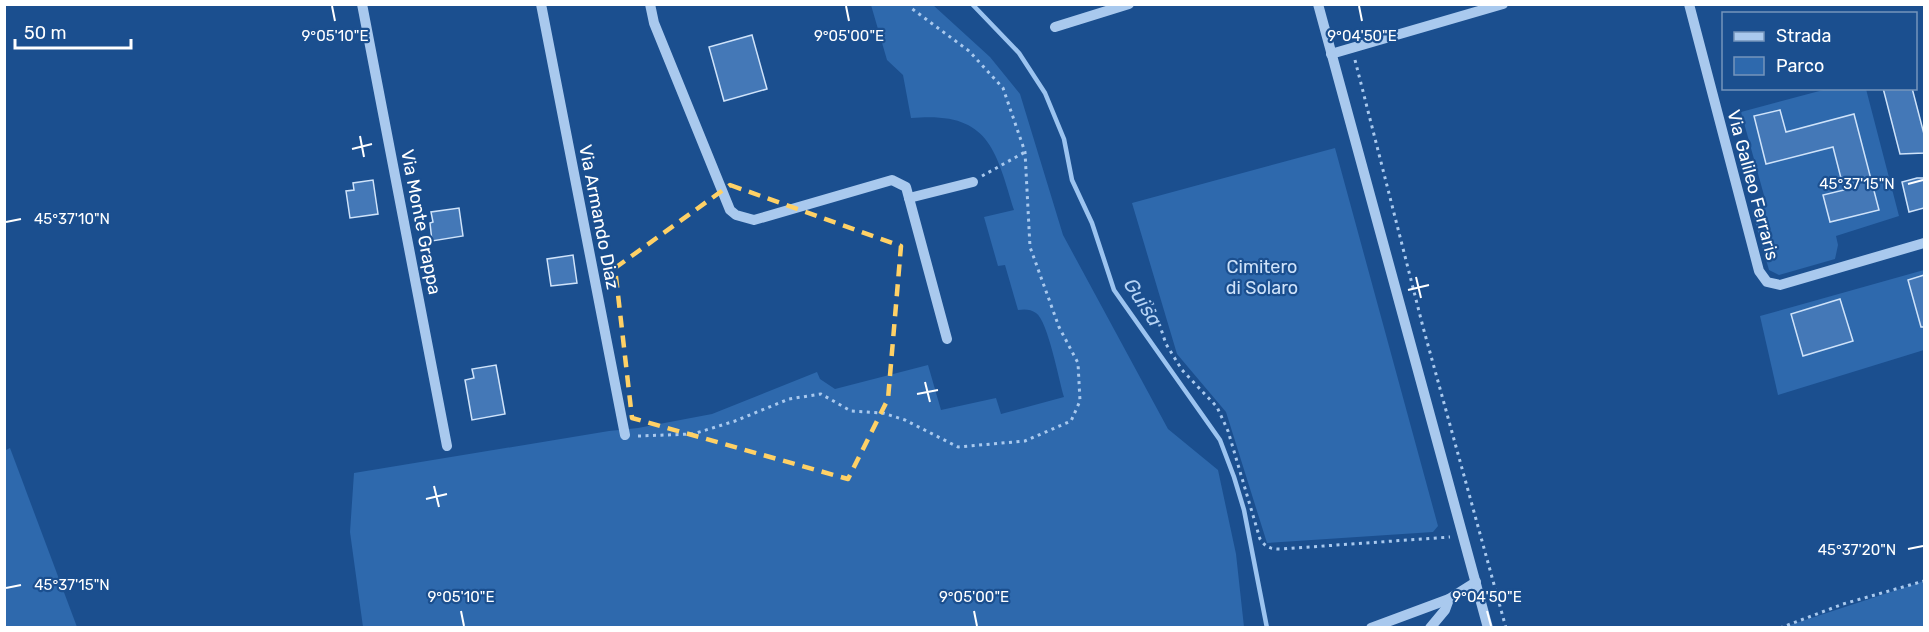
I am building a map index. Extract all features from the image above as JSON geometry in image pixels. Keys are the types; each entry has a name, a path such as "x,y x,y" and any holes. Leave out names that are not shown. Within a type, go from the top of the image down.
{"street":[{"name":"Via Monte Grappa","path":"362,4 447,446"},
{"name":"Via Armando Diaz","path":"541,4 625,435"},
{"path":"650,4 654,23 714,172 727,204 736,216 754,220 891,180 906,187 947,339"},
{"path":"1054,27 1129,4"},
{"path":"1318,4 1488,627"},
{"path":"1331,54 1503,4"},
{"name":"Via Galileo Ferraris","path":"1689,4 1759,271 1767,282 1780,285 1924,243"},
{"path":"909,198 973,182"},
{"path":"1371,627 1449,599 1476,582"},
{"path":"1430,627 1444,610 1449,599"}],"path":[{"path":"1350,48 1356,61 1423,327 1506,627"},
{"path":"973,182 1025,152"},
{"path":"1152,302 1166,344 1182,370 1217,407 1228,431 1264,546 1269,549 1281,549 1463,536"},
{"path":"1779,627 1843,604 1924,581"}],"highlighted area":[{"path":"730,185 901,246 888,399 848,479 632,418 615,268"}],"green space":[{"path":"871,5 933,5 990,57 1020,94 1063,235 1168,429 1218,470 1236,554 1244,627 363,627 350,532 354,473 712,414 817,372 820,379 835,389 928,365 941,410 996,398 1001,414 1064,397 1045,327 1036,313 1025,309 1018,310 1005,265 998,266 984,217 1014,210 1001,168 993,151 972,127 937,117 911,118 903,75 887,60"},
{"path":"1823,90 1866,90 1899,216 1836,236 1838,245 1835,259 1779,275 1769,270 1752,211 1765,199 1741,112"},
{"name":"Cimitero di Solaro","path":"1335,148 1438,526 1433,532 1267,543 1226,412 1177,354 1132,203"},
{"path":"1924,270 1924,350 1778,395 1760,316"},
{"path":"10,448 77,627 5,627 4,451"},
{"path":"1924,581 1924,627 1784,627"}],"building":[{"path":"752,35 767,89 724,101 709,47"},
{"path":"1884,90 1913,90 1924,134 1924,153 1900,154"},
{"path":"1780,110 1786,132 1854,114 1879,210 1830,222 1823,195 1844,190 1833,147 1766,164 1754,116"},
{"path":"1924,178 1924,208 1909,212 1902,182"},
{"path":"373,180 378,214 350,218 346,191 354,190 353,183"},
{"path":"459,208 463,236 432,241 431,212"},
{"path":"573,255 577,283 551,286 547,259"},
{"path":"1924,275 1924,327 1921,327 1908,280"},
{"path":"1840,299 1853,341 1803,356 1791,314"},
{"path":"496,365 505,414 472,420 465,380 474,378 472,369"}],"waterway":[{"name":"Guisa","path":"972,4 1019,53 1045,93 1064,139 1072,180 1092,223 1114,290 1220,440 1244,510 1267,628"}]}
